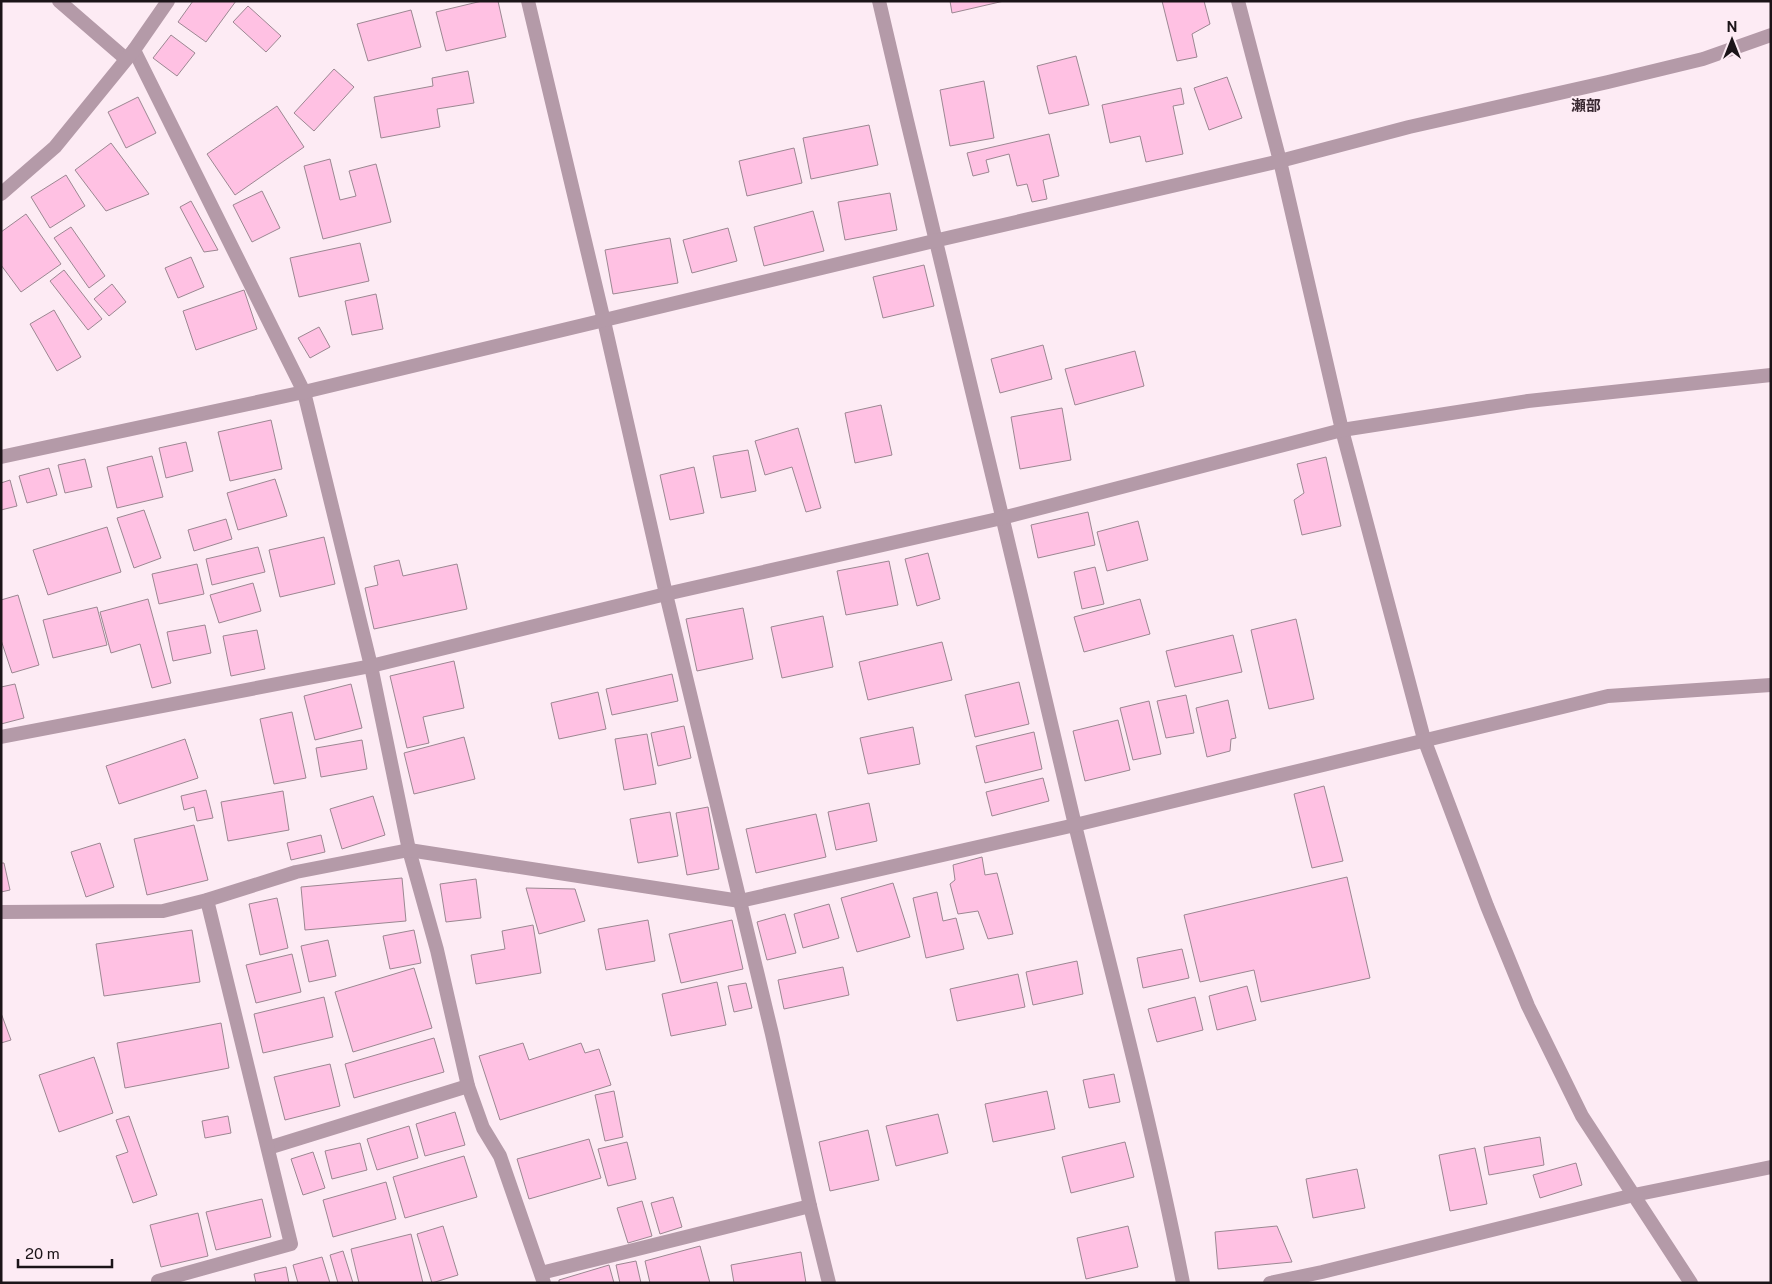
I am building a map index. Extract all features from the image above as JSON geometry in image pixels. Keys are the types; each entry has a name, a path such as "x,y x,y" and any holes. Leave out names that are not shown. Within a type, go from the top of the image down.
{"street":[{"path":"59,1 130,55 304,392 371,666 409,850 437,950 468,1086 483,1128 500,1156 543,1278 810,1206"},
{"path":"1,194 55,147 130,55 168,1"},
{"path":"528,1 829,1283"},
{"path":"880,1 934,241 1126,1028 1174,1234 1183,1283"},
{"path":"1238,1 1280,161 1342,430 1424,739 1487,906 1528,1006 1582,1116 1691,1283"},
{"path":"1,457 304,392 934,241 1280,161 1409,127 1703,59 1771,35"},
{"path":"1,737 371,666 666,594 1002,518 1342,430 1528,401 1771,375"},
{"path":"1,912 163,911 207,900 296,872 409,850 740,901 1075,825 1608,696 1771,685"},
{"path":"158,1281 291,1244 207,900"},
{"path":"268,1148 468,1086"},
{"path":"1270,1283 1322,1272 1634,1195 1771,1167"}],"building":[{"path":"193,1 236,1 206,42 178,22"},
{"path":"482,1 498,1 506,37 446,51 436,12"},
{"path":"950,1 1004,1 952,13"},
{"path":"1162,1 1204,1 1210,24 1192,34 1197,57 1177,61"},
{"path":"248,6 281,36 266,52 233,22"},
{"path":"411,10 421,47 368,61 357,24"},
{"path":"171,35 195,53 177,76 153,58"},
{"path":"1076,56 1089,105 1049,114 1037,66"},
{"path":"334,69 354,87 314,131 294,113"},
{"path":"468,71 474,103 437,109 440,127 381,138 374,97 433,86 432,78"},
{"path":"1227,77 1242,118 1209,130 1194,88"},
{"path":"984,81 994,138 950,146 940,90"},
{"path":"1181,88 1184,104 1173,106 1183,154 1146,162 1140,136 1110,143 1102,105"},
{"path":"138,97 156,133 126,148 108,112"},
{"path":"277,106 304,147 235,195 207,154"},
{"path":"869,125 878,165 811,179 803,138"},
{"path":"1049,134 1059,176 1043,180 1047,199 1032,202 1027,184 1017,186 1009,154 986,160 989,172 973,176 967,153"},
{"path":"111,143 149,194 106,211 75,170"},
{"path":"794,148 802,183 747,196 739,161"},
{"path":"330,159 340,200 356,196 349,171 376,164 391,222 323,239 304,166"},
{"path":"66,175 85,206 50,228 31,197"},
{"path":"262,191 280,228 252,242 233,205"},
{"path":"890,193 897,230 845,240 838,202"},
{"path":"191,201 218,250 204,252 180,207"},
{"path":"813,211 824,251 764,266 754,227"},
{"path":"26,214 61,264 21,292 1,265 1,232"},
{"path":"71,227 105,276 89,288 54,238"},
{"path":"728,228 737,261 692,273 683,240"},
{"path":"670,238 678,283 613,294 605,250"},
{"path":"360,243 369,281 299,297 290,258"},
{"path":"191,257 204,287 178,298 165,268"},
{"path":"924,265 934,306 883,318 873,277"},
{"path":"64,270 102,319 88,330 50,281"},
{"path":"112,284 126,302 109,316 94,299"},
{"path":"244,290 257,329 196,350 183,311"},
{"path":"376,294 383,329 352,335 345,301"},
{"path":"54,310 81,357 57,371 30,324"},
{"path":"319,327 330,347 310,358 298,338"},
{"path":"1043,345 1052,379 1000,393 991,359"},
{"path":"1135,351 1144,386 1075,405 1065,369"},
{"path":"881,405 892,455 855,463 845,413"},
{"path":"1062,408 1071,460 1020,469 1011,417"},
{"path":"271,420 282,469 230,481 218,432"},
{"path":"798,428 821,508 806,512 792,467 765,475 755,441"},
{"path":"186,442 193,471 166,478 159,448"},
{"path":"748,450 756,491 721,498 713,456"},
{"path":"152,456 163,497 117,508 107,467"},
{"path":"1326,457 1341,526 1302,535 1294,500 1304,493 1297,464"},
{"path":"85,459 92,487 65,493 58,465"},
{"path":"694,467 704,513 670,520 660,475"},
{"path":"49,468 57,495 27,503 19,476"},
{"path":"275,479 287,516 238,530 227,493"},
{"path":"10,480 17,506 1,510 1,483"},
{"path":"144,510 161,558 134,568 117,518"},
{"path":"1088,512 1095,545 1038,558 1031,525"},
{"path":"226,519 232,539 194,551 188,530"},
{"path":"1138,521 1148,560 1107,571 1097,532"},
{"path":"107,527 121,572 48,595 33,550"},
{"path":"324,537 335,584 280,597 269,550"},
{"path":"258,547 265,572 212,585 206,559"},
{"path":"928,553 940,599 917,606 905,559"},
{"path":"399,560 403,576 457,564 467,609 374,629 365,588 378,585 374,566"},
{"path":"889,561 898,605 846,615 837,571"},
{"path":"197,564 204,594 159,604 152,574"},
{"path":"1095,567 1104,604 1082,609 1074,572"},
{"path":"253,583 261,611 219,623 210,595"},
{"path":"18,595 39,665 12,673 1,640 1,600"},
{"path":"148,599 171,683 152,688 140,644 111,653 100,612"},
{"path":"1140,599 1150,634 1084,652 1074,617"},
{"path":"97,607 107,645 53,658 43,620"},
{"path":"743,608 753,659 697,671 686,619"},
{"path":"823,616 833,667 782,678 771,627"},
{"path":"1296,619 1314,699 1269,709 1251,630"},
{"path":"205,625 211,653 173,661 167,632"},
{"path":"257,630 265,669 231,676 223,636"},
{"path":"1233,635 1242,672 1175,687 1166,651"},
{"path":"942,642 952,680 868,700 859,662"},
{"path":"454,661 464,708 423,717 429,743 407,748 390,676"},
{"path":"672,674 678,701 612,715 606,689"},
{"path":"1019,682 1029,724 975,737 965,695"},
{"path":"15,684 24,718 1,724 1,687"},
{"path":"351,684 362,728 315,740 304,696"},
{"path":"598,692 606,729 559,739 551,703"},
{"path":"1186,695 1194,733 1166,738 1157,701"},
{"path":"1228,700 1236,738 1231,739 1230,751 1207,757 1196,708"},
{"path":"1149,701 1161,754 1133,760 1120,708"},
{"path":"292,712 306,778 274,784 260,719"},
{"path":"1118,720 1130,770 1085,781 1073,731"},
{"path":"684,726 691,758 658,766 651,733"},
{"path":"913,727 920,764 868,774 860,738"},
{"path":"1034,732 1042,769 985,783 976,746"},
{"path":"647,734 656,784 624,790 615,739"},
{"path":"464,737 475,779 414,794 404,753"},
{"path":"185,739 198,778 119,804 106,766"},
{"path":"362,740 367,769 321,777 316,748"},
{"path":"1043,778 1049,801 992,816 986,792"},
{"path":"1324,786 1343,861 1312,868 1294,794"},
{"path":"206,790 213,818 197,821 194,807 184,810 181,796"},
{"path":"283,791 289,830 228,841 221,802"},
{"path":"373,796 385,835 342,849 330,809"},
{"path":"869,803 877,841 836,850 828,812"},
{"path":"708,807 719,869 687,875 676,813"},
{"path":"670,812 678,856 638,863 630,819"},
{"path":"816,814 826,857 756,873 746,829"},
{"path":"194,825 208,880 147,895 134,839"},
{"path":"321,835 325,852 291,860 287,843"},
{"path":"100,843 114,887 86,897 71,852"},
{"path":"982,857 985,875 997,873 1013,934 988,939 978,911 958,914 950,884 955,880 953,865"},
{"path":"1,863 4,863 10,890 1,892"},
{"path":"1347,877 1370,978 1261,1002 1254,970 1200,982 1184,915"},
{"path":"402,878 406,921 305,930 301,887"},
{"path":"476,879 481,918 446,922 440,884"},
{"path":"893,883 910,937 857,952 841,898"},
{"path":"526,888 575,889 585,921 539,934"},
{"path":"937,892 943,921 956,918 964,949 926,958 913,898"},
{"path":"277,898 288,948 260,955 249,904"},
{"path":"829,904 839,938 803,948 794,914"},
{"path":"785,914 796,953 767,960 757,922"},
{"path":"648,920 655,961 606,970 598,929"},
{"path":"732,920 743,969 681,983 669,934"},
{"path":"533,925 541,973 476,984 471,955 505,949 502,931"},
{"path":"192,930 200,982 104,996 96,944"},
{"path":"414,930 421,963 390,969 383,936"},
{"path":"328,940 336,976 309,982 301,946"},
{"path":"1182,949 1189,978 1143,988 1137,958"},
{"path":"292,954 301,992 256,1003 246,965"},
{"path":"1077,961 1083,994 1033,1005 1026,972"},
{"path":"843,967 849,995 784,1009 778,980"},
{"path":"414,968 432,1028 353,1052 335,992"},
{"path":"1018,974 1025,1007 957,1021 950,989"},
{"path":"717,982 726,1025 671,1036 662,994"},
{"path":"746,983 752,1008 734,1012 728,986"},
{"path":"1247,986 1256,1020 1217,1030 1209,996"},
{"path":"324,997 333,1037 263,1053 254,1014"},
{"path":"1195,997 1203,1030 1157,1042 1148,1009"},
{"path":"1,1013 11,1040 1,1043"},
{"path":"221,1023 229,1068 125,1088 117,1043"},
{"path":"434,1038 444,1072 354,1098 345,1064"},
{"path":"523,1043 529,1060 581,1043 585,1053 599,1049 611,1085 500,1120 479,1056"},
{"path":"94,1057 113,1113 59,1132 39,1075"},
{"path":"330,1064 340,1106 285,1120 274,1077"},
{"path":"1114,1074 1120,1102 1089,1108 1083,1080"},
{"path":"614,1091 623,1137 605,1141 595,1095"},
{"path":"1047,1091 1055,1129 993,1142 985,1104"},
{"path":"455,1112 465,1145 425,1156 416,1124"},
{"path":"938,1114 948,1153 896,1166 886,1126"},
{"path":"129,1116 157,1195 133,1203 116,1156 128,1152 116,1120"},
{"path":"228,1116 231,1133 205,1138 202,1121"},
{"path":"409,1126 418,1158 377,1170 367,1139"},
{"path":"868,1130 879,1180 830,1191 819,1142"},
{"path":"1540,1137 1544,1165 1489,1175 1484,1147"},
{"path":"589,1139 601,1178 529,1199 517,1159"},
{"path":"627,1142 636,1179 608,1186 598,1149"},
{"path":"1125,1142 1134,1177 1071,1193 1062,1157"},
{"path":"360,1143 367,1170 332,1179 325,1151"},
{"path":"1475,1148 1487,1204 1450,1211 1439,1155"},
{"path":"313,1152 325,1188 303,1195 291,1159"},
{"path":"464,1156 477,1197 405,1218 393,1177"},
{"path":"1576,1163 1582,1185 1540,1198 1533,1175"},
{"path":"1357,1169 1365,1208 1313,1218 1306,1179"},
{"path":"386,1182 396,1219 333,1237 323,1200"},
{"path":"673,1197 682,1227 660,1234 651,1203"},
{"path":"262,1199 271,1237 216,1250 206,1212"},
{"path":"642,1201 652,1236 628,1243 617,1208"},
{"path":"198,1213 208,1256 161,1267 150,1225"},
{"path":"443,1226 458,1275 432,1283 417,1234"},
{"path":"1128,1226 1138,1267 1086,1279 1077,1238"},
{"path":"1277,1226 1292,1262 1218,1269 1215,1232"},
{"path":"411,1234 423,1283 359,1283 351,1249"},
{"path":"700,1246 710,1283 650,1283 645,1261"},
{"path":"343,1251 353,1283 338,1283 330,1255"},
{"path":"801,1252 806,1283 734,1283 731,1265"},
{"path":"322,1257 330,1283 298,1283 293,1265"},
{"path":"636,1261 641,1283 620,1283 616,1265"},
{"path":"609,1265 614,1283 559,1283 559,1280"},
{"path":"286,1267 289,1283 256,1283 254,1274"}],"district":[{"name":"瀬部","path":"1586,105"}]}
